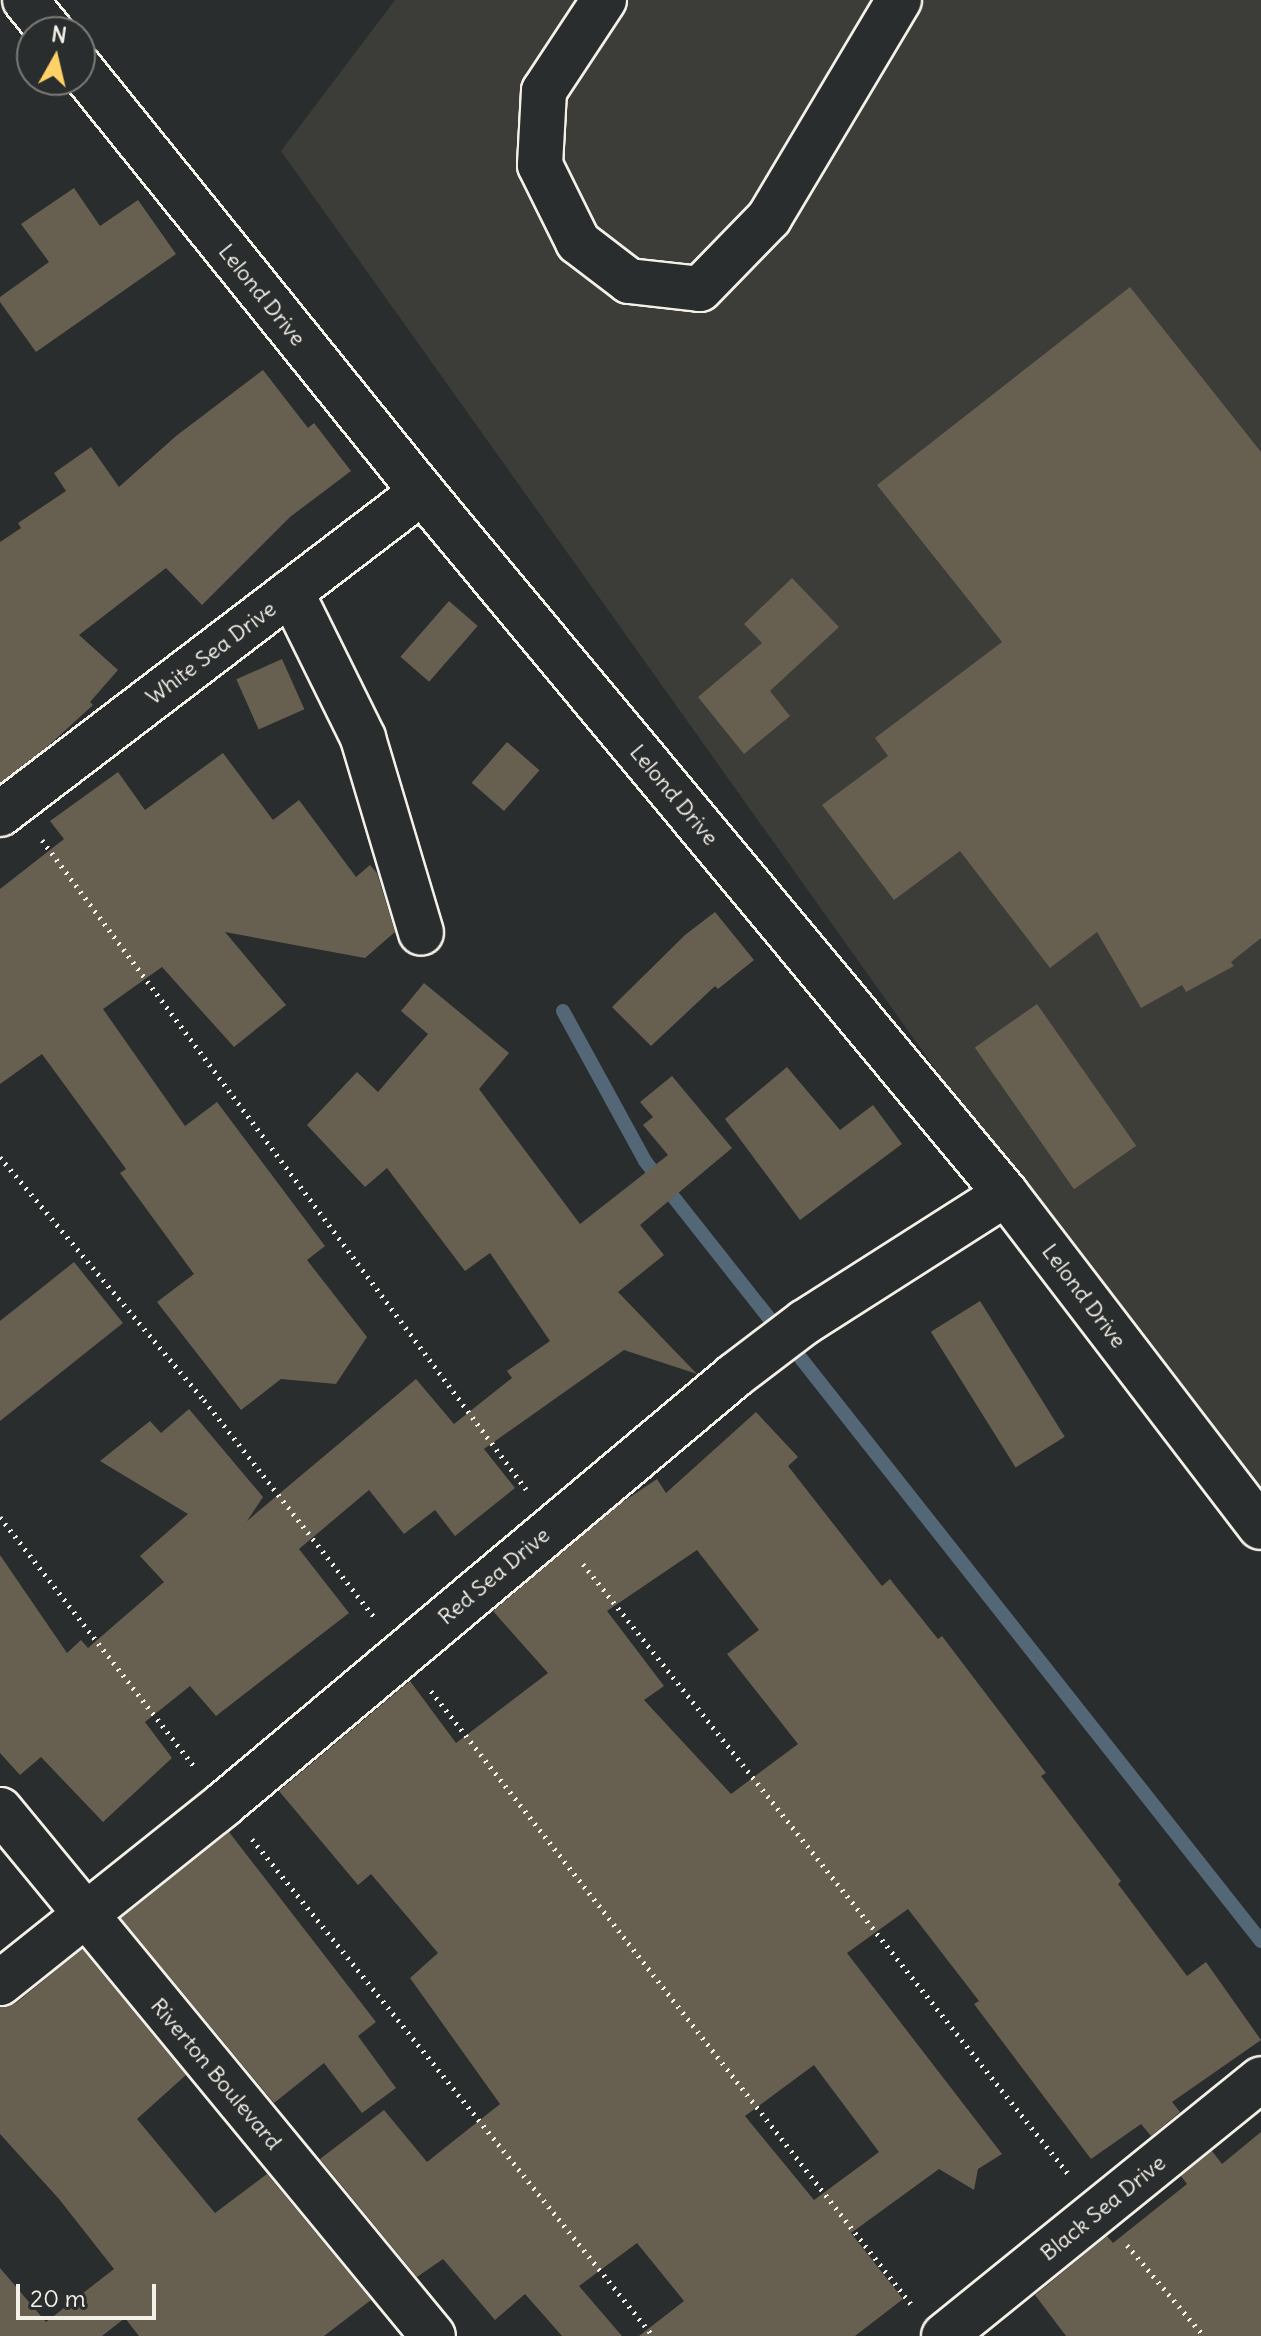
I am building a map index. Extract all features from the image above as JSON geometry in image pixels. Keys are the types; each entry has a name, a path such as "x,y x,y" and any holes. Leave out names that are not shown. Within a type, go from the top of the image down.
{"street":[{"path":"25,0 38,16"},
{"path":"604,0 544,91 540,165 578,242 629,281 700,289 769,218 899,0"},
{"name":"Lelond Drive","path":"96,88 422,492 1006,1194 1261,1527"},
{"name":"White Sea Drive","path":"7,808 422,492"},
{"path":"291,592 363,738 421,933"},
{"name":"Red Sea Drive","path":"0,1983 224,1804 734,1376 805,1322 1006,1194"},
{"name":"Riverton Boulevard","path":"0,1810 433,2336"},
{"name":"Black Sea Drive","path":"930,2324 1099,2212 1261,2079"}],"path":[{"path":"7,808 554,1527 1099,2212 1204,2336"},
{"path":"0,1157 204,1400 930,2324"},
{"path":"0,1517 224,1804 653,2336"}],"shaded area":[{"path":"395,0 1261,0 1261,1526 281,151"}],"building":[{"path":"74,188 100,226 138,200 176,254 36,352 0,302 0,297 49,262 21,224"},
{"path":"1130,287 1261,452 1261,938 1231,962 1234,966 1186,992 1182,985 1141,1008 1097,932 1050,968 960,851 894,900 822,805 888,756 875,738 1002,642 877,485"},
{"path":"263,370 308,428 314,423 351,471 290,517 202,605 166,568 79,635 118,670 90,702 93,705 48,746 0,783 0,542 21,528 18,523 66,491 54,473 91,447 119,487 176,436"},
{"path":"792,578 839,627 770,691 790,716 744,754 698,697 762,643 744,624"},
{"path":"449,601 478,626 429,682 400,657"},
{"path":"282,659 304,709 259,730 236,679"},
{"path":"507,742 539,770 504,811 472,783"},
{"path":"223,753 273,820 299,800 356,877 370,865 377,873 395,932 365,958 225,932 286,1005 234,1047 162,967 103,1009 185,1126 217,1102 325,1246 307,1260 367,1337 336,1384 281,1379 241,1410 157,1302 194,1274 120,1173 126,1169 42,1054 0,1084 0,889 64,839 50,821 118,772 145,810"},
{"path":"715,912 754,960 718,989 715,986 651,1046 612,1007 685,935"},
{"path":"424,983 509,1053 479,1089 580,1224 668,1155 643,1125 653,1117 640,1102 672,1076 732,1148 640,1225 664,1255 618,1292 697,1374 624,1350 484,1449 515,1488 455,1536 435,1510 404,1534 369,1490 299,1549 349,1613 216,1716 190,1686 145,1722 172,1758 103,1822 41,1757 20,1775 0,1753 0,1555 67,1653 81,1640 88,1648 164,1582 140,1556 188,1514 100,1461 150,1421 161,1433 189,1409 263,1497 247,1521 416,1379 454,1424 512,1378 507,1371 550,1341 490,1253 465,1271 387,1168 365,1187 307,1125 357,1072 378,1092 428,1034 401,1011"},
{"path":"1037,1004 1136,1146 1074,1189 975,1048"},
{"path":"787,1067 840,1130 873,1105 902,1144 800,1220 725,1119"},
{"path":"74,1262 123,1323 0,1421 0,1321"},
{"path":"980,1301 1065,1437 1016,1467 931,1332"},
{"path":"756,1412 798,1457 788,1466 882,1586 890,1579 938,1639 942,1636 1046,1773 1041,1776 1121,1881 1118,1884 1187,1976 1206,1962 1261,2040 1172,2102 1180,2112 1151,2136 1141,2124 1091,2159 974,2004 979,2001 908,1909 847,1953 1002,2154 978,2169 974,2190 939,2169 851,2233 903,2299 855,2336 639,2336 684,2301 637,2243 579,2286 622,2336 562,2336 525,2294 495,2320 443,2259 417,2277 320,2159 384,2110 427,2162 500,2104 410,1978 438,1953 371,1874 358,1885 279,1791 410,1681 456,1743 548,1673 493,1611 621,1503 657,1479 666,1493","holes":["697,1550 759,1630 727,1654 798,1744 731,1794 644,1700 664,1686 607,1611","814,2065 879,2152 814,2200 745,2116"]},
{"path":"229,1832 376,2022 358,2036 396,2088 362,2113 324,2063 274,2103 121,1918"},
{"path":"82,1949 186,2075 137,2119 215,2213 267,2174 371,2300 324,2336 139,2336 125,2318 102,2336 0,2336 0,2268 46,2322 114,2269 59,2199 0,2134 0,2007 16,2003"},
{"path":"1261,2132 1261,2336 1066,2336 1035,2295 1107,2236 1113,2243 1187,2184 1181,2176 1212,2151 1222,2164"}],"waterway":[{"path":"563,1011 645,1161 1261,1941"}]}
